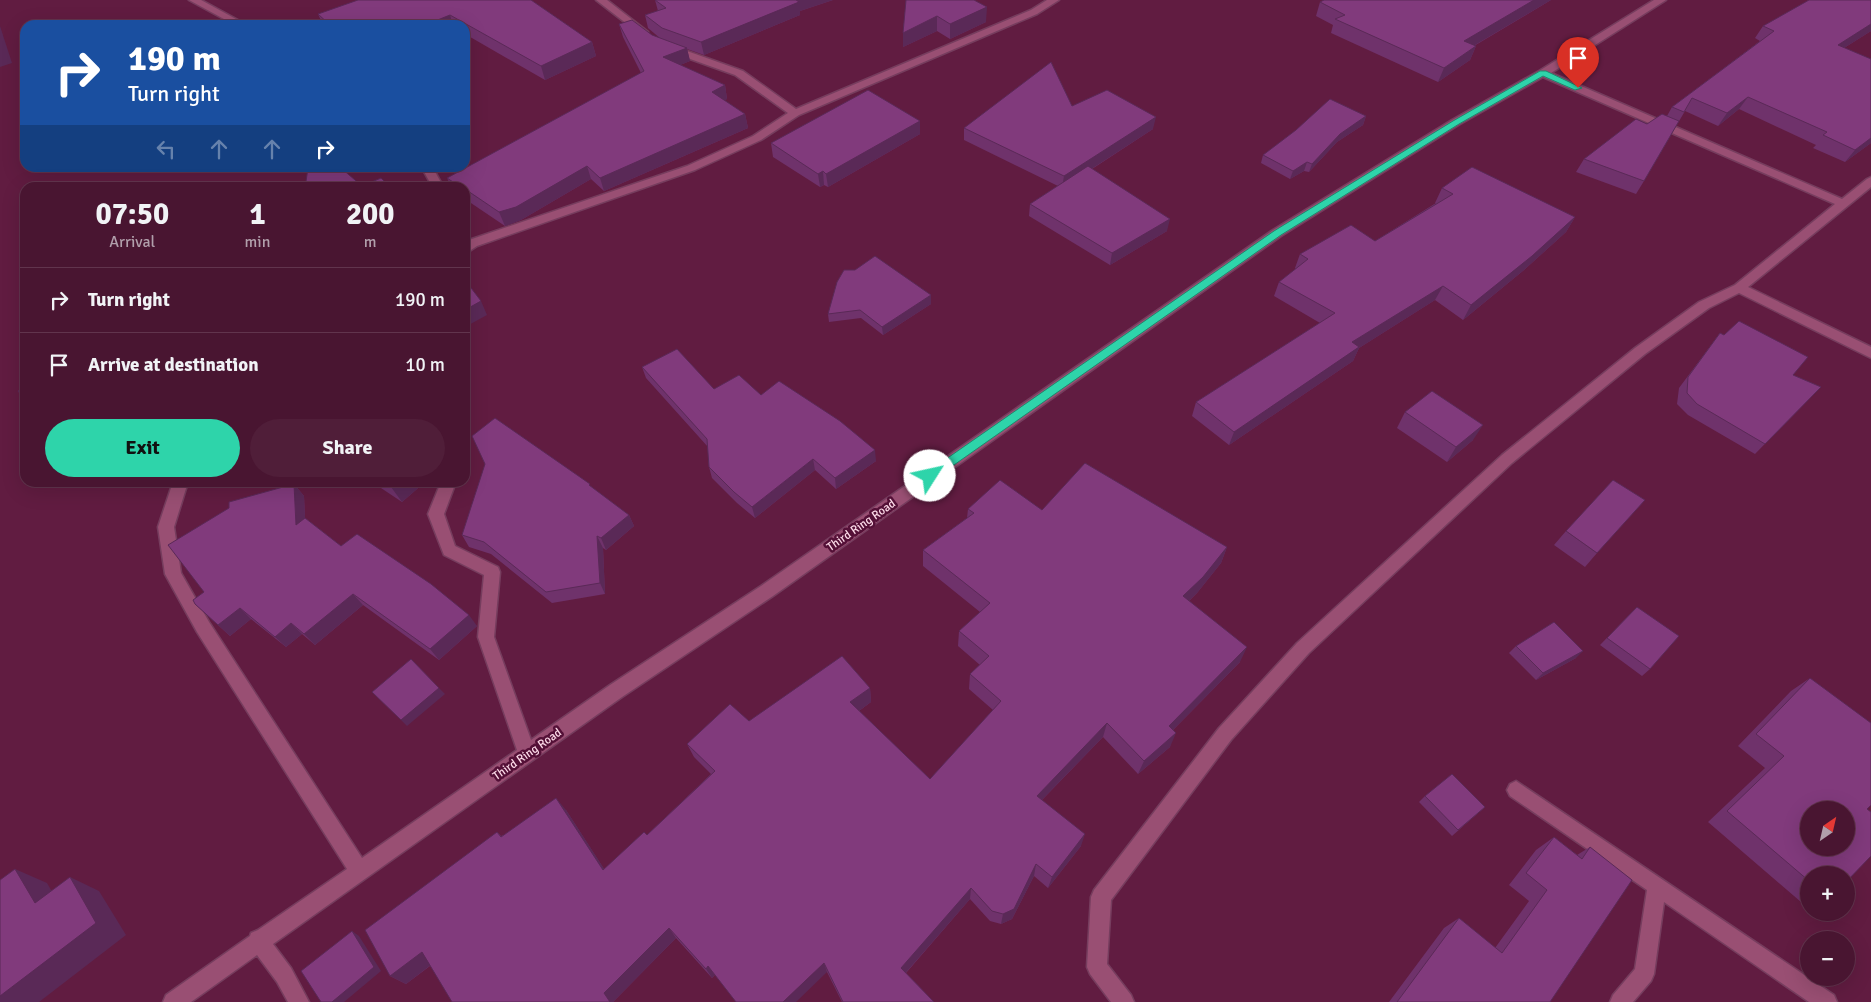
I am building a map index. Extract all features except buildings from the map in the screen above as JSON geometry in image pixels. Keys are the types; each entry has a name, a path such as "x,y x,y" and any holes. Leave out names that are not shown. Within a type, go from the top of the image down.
{"street":[{"path":"194,0 232,20"},
{"path":"600,0 657,42 739,73 796,112"},
{"path":"470,241 691,168 757,138 796,112 1034,12 1054,0"},
{"name":"Third Ring Road","path":"173,1002 258,940 616,691 767,591 1277,233 1456,122 1543,73 1661,0"},
{"path":"1543,73 1844,204"},
{"path":"1124,1002 1097,967 1101,897 1225,734 1303,648 1507,459 1640,351 1704,305 1739,288 1871,181"},
{"path":"1739,288 1871,353"},
{"path":"179,487 166,527 173,574 203,627 359,871"},
{"path":"447,487 436,514 449,550 492,572 486,637 527,754"},
{"path":"1516,790 1827,1002"},
{"path":"1620,1002 1644,974 1657,886"},
{"path":"258,940 284,975 299,1002"}],"route":[{"path":"930,476 1277,233 1456,122 1543,73 1578,88"}]}
